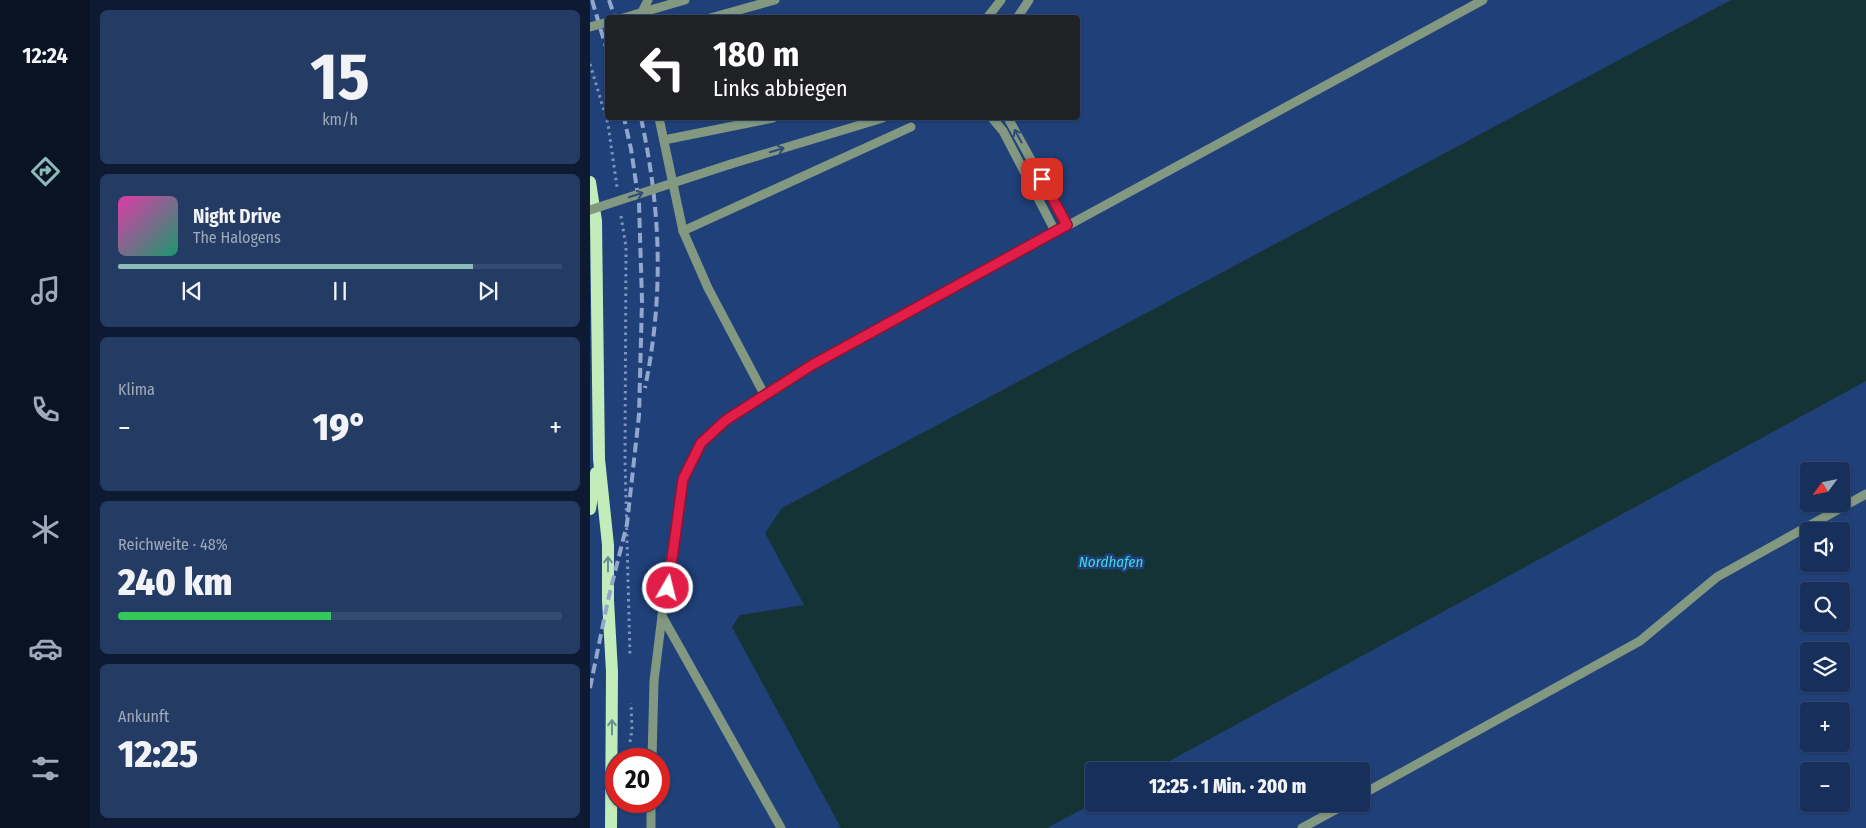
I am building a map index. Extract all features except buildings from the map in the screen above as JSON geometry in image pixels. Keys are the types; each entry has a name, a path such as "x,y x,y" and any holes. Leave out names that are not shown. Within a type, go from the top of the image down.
{"main road":[{"path":"590,182 596,221 599,458 608,545 608,600 612,672 611,828"},
{"path":"590,509 599,458"}],"lane":[{"path":"640,15 648,0"},
{"path":"633,15 684,0"},
{"path":"721,15 775,0"},
{"path":"988,15 1001,0"},
{"path":"652,748 654,681 683,479 701,443 726,420 812,365 1484,0"},
{"path":"1017,15 1027,3"},
{"path":"590,27 605,23"},
{"path":"659,120 683,231 708,288 764,394"},
{"path":"664,140 763,120"},
{"path":"590,210 731,164 876,120"},
{"path":"994,120 1003,131 1055,232"},
{"path":"1009,120 1067,225"},
{"path":"683,231 911,127"},
{"path":"1370,790 1640,641 1717,577 1866,494"},
{"path":"662,616 781,828"},
{"path":"1302,828 1331,812"},
{"path":"651,813 651,828"}],"path":[{"path":"590,64 605,114"},
{"path":"607,120 618,190"},
{"path":"620,209 626,247 625,461 630,661"},
{"path":"629,748 632,730 630,698"}],"water":[{"name":"Nordhafen","path":"1731,0 1866,0 1866,381 1168,762 1085,762 1085,808 1047,828 841,828 732,627 740,615 804,605 765,533 782,508"}],"railway":[{"path":"592,0 605,44"},
{"path":"609,0 614,15"},
{"path":"590,688 608,600 627,524 639,415 642,301 639,203 624,120"},
{"path":"641,120 653,186 658,253 655,320 645,388"}],"route":[{"path":"668,588 683,479 701,443 726,420 812,365 1067,225 1042,179"}]}
